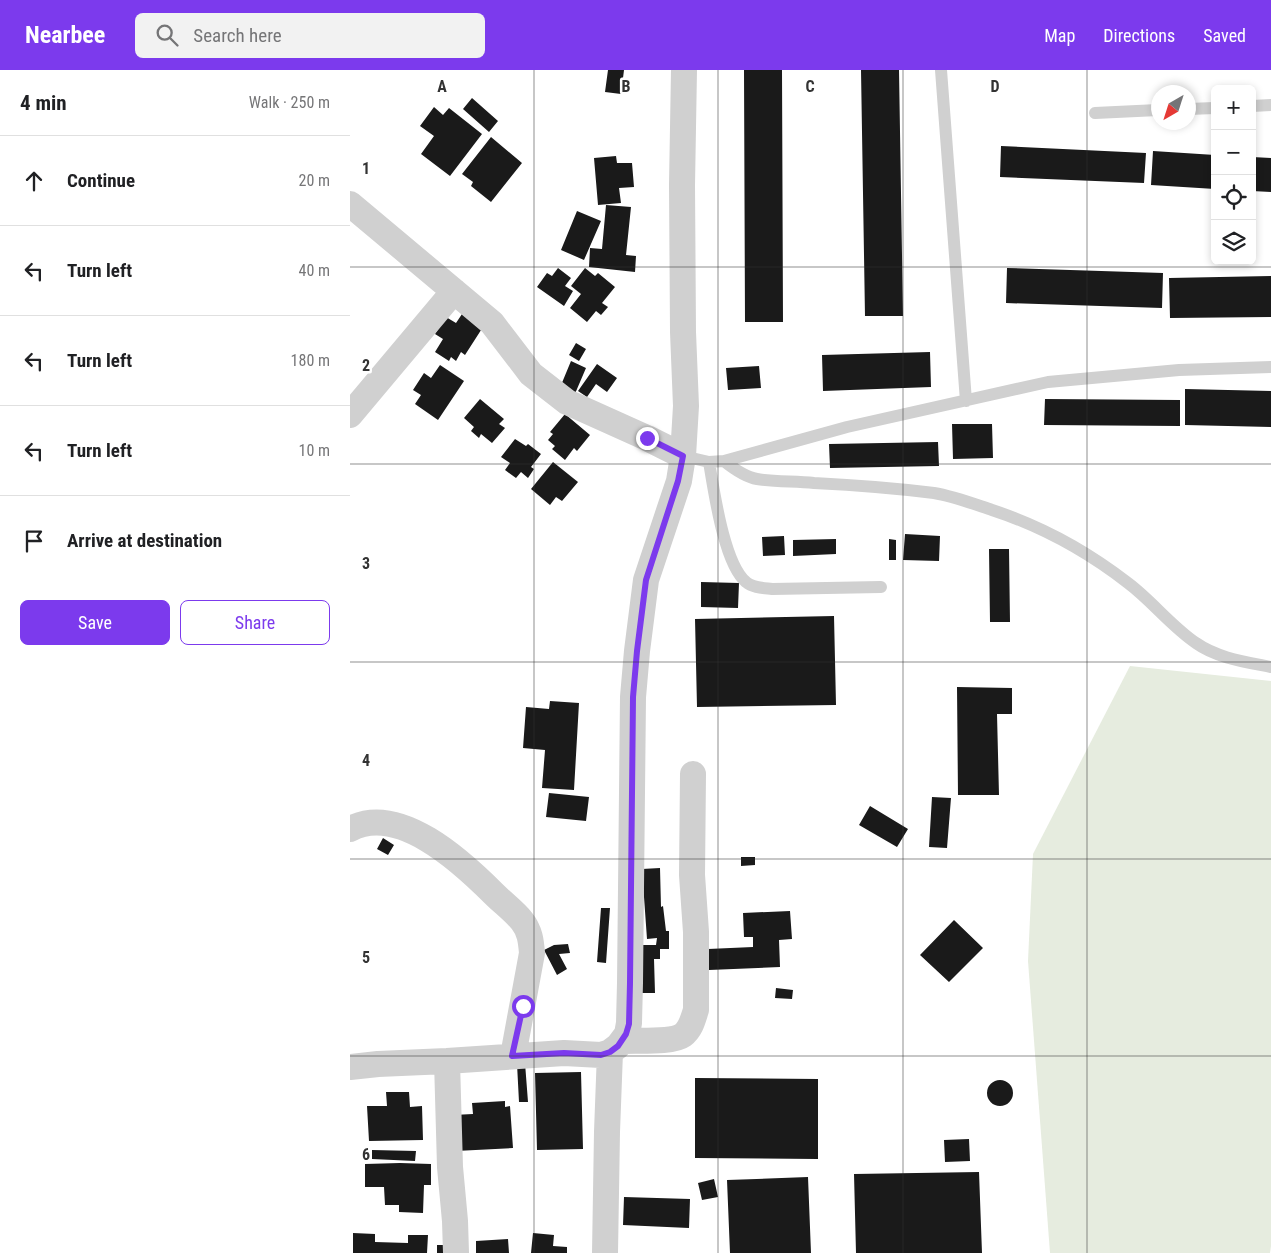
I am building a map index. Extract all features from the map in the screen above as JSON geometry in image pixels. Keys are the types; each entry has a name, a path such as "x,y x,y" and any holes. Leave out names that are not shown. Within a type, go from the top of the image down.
{"street":[{"path":"605,1253 606,1132 617,1046 626,1034 629,1024 633,707 637,651 646,580 678,481 683,456 686,406 683,332 682,185 684,70"},
{"path":"350,204 492,323 531,374 567,402 683,456"},
{"path":"350,415 454,291"},
{"path":"350,1067 564,1053 601,1055 617,1046 682,1036 692,1022 696,1010 696,932 692,875 693,774"},
{"path":"350,829 362,823 388,823 440,847 470,871 522,921 531,936 532,953 512,1056"},
{"path":"447,1061 450,1167 456,1253"}],"lane":[{"path":"941,70 966,401"},
{"path":"1256,106 1271,106"},
{"path":"1196,109 1211,108"},
{"path":"1095,113 1151,110"},
{"path":"683,456 709,462 724,461 848,427 1048,382 1179,370 1271,367"},
{"path":"724,461 737,471 756,479 856,485 937,494 994,511 1048,532 1103,564 1154,605 1172,624 1196,644 1239,661 1271,667"},
{"path":"709,462 719,519 734,564 740,576 748,584 772,589 881,588"}],"shaded area":[{"path":"1130,666 1271,681 1270,1253 1050,1253 1028,961 1033,854"}],"building":[{"path":"608,70 624,70 621,94 605,92"},
{"path":"744,70 782,70 783,322 745,322"},
{"path":"861,70 899,70 903,316 865,316"},
{"path":"472,98 498,121 489,132 463,109"},
{"path":"434,107 443,115 449,108 482,134 450,176 421,154 434,136 420,126"},
{"path":"491,137 522,163 491,202 471,186 473,182 462,174"},
{"path":"1001,146 1146,153 1144,183 1000,177"},
{"path":"1153,151 1211,155 1211,189 1151,185"},
{"path":"616,156 617,163 632,163 634,187 619,188 621,203 598,205 594,158"},
{"path":"1256,157 1271,158 1271,192 1256,191"},
{"path":"606,205 631,207 626,255 636,256 635,272 589,267 590,248 602,249"},
{"path":"577,211 601,221 584,260 561,250"},
{"path":"558,268 571,278 565,286 573,291 564,306 537,287 547,273 552,276"},
{"path":"585,268 595,276 598,273 615,287 602,303 608,307 601,315 596,311 587,322 570,308 581,294 571,286"},
{"path":"1007,268 1163,273 1162,308 1006,303"},
{"path":"1271,276 1271,317 1170,318 1169,278"},
{"path":"462,314 483,327 465,355 461,352 456,361 451,357 449,361 435,352 443,339 435,334 446,317 456,323"},
{"path":"576,343 586,349 579,361 569,355"},
{"path":"930,352 931,387 823,391 822,355"},
{"path":"571,361 586,368 574,396 559,390"},
{"path":"597,364 617,378 607,392 596,384 587,397 578,391"},
{"path":"440,365 464,381 438,420 415,404 421,395 413,390 424,373 431,378"},
{"path":"759,366 761,388 728,390 726,368"},
{"path":"1185,389 1271,391 1271,427 1185,425"},
{"path":"480,399 504,419 499,424 505,428 492,443 481,434 479,438 471,431 474,427 464,418"},
{"path":"1045,399 1180,400 1180,426 1044,425"},
{"path":"565,414 590,435 577,451 574,448 565,460 552,449 555,446 548,440 553,434 550,432"},
{"path":"952,424 992,424 993,458 953,459"},
{"path":"515,439 526,446 528,444 541,454 531,467 534,469 528,478 521,472 516,478 505,470 510,463 501,457"},
{"path":"938,442 939,466 830,468 829,444"},
{"path":"553,462 578,482 562,501 556,497 550,505 531,489"},
{"path":"905,534 940,536 939,561 903,560"},
{"path":"784,536 785,555 763,556 762,537"},
{"path":"836,539 836,554 793,556 793,540"},
{"path":"889,539 896,540 896,560 889,560"},
{"path":"989,549 1009,549 1010,622 990,622"},
{"path":"701,582 739,583 738,608 701,607"},
{"path":"834,616 836,705 697,707 695,619"},
{"path":"957,687 1012,688 1012,714 997,714 999,795 958,795"},
{"path":"550,701 579,703 574,790 542,788 545,750 523,748 526,707 549,709"},
{"path":"549,793 589,797 586,821 546,817"},
{"path":"932,797 951,798 947,848 929,847"},
{"path":"870,806 908,829 897,847 859,825"},
{"path":"383,838 394,845 388,855 377,849"},
{"path":"741,857 755,857 755,865 741,866"},
{"path":"660,868 661,907 663,906 666,931 669,931 669,949 660,949 660,959 654,959 655,993 641,993 640,945 656,945 657,938 647,939 642,869"},
{"path":"601,908 610,908 606,963 597,962"},
{"path":"790,911 792,939 779,940 780,967 709,970 708,949 753,947 753,937 744,937 743,913"},
{"path":"954,920 983,948 949,982 920,955"},
{"path":"568,944 570,953 559,954 567,969 557,975 544,950 554,945"},
{"path":"776,988 793,990 792,999 775,998"},
{"path":"525,1063 528,1102 519,1102 517,1064"},
{"path":"581,1072 583,1149 537,1150 535,1073"},
{"path":"695,1078 818,1079 818,1159 695,1158"},
{"path":"1000,1080 1009,1084 1013,1093 1009,1102 1000,1106 991,1102 987,1093 991,1084"},
{"path":"386,1092 409,1092 410,1107 422,1106 423,1140 369,1141 367,1106 387,1106"},
{"path":"505,1101 505,1107 510,1106 513,1148 456,1151 453,1115 473,1114 472,1103"},
{"path":"969,1139 970,1161 945,1162 944,1140"},
{"path":"372,1150 416,1151 415,1161 372,1159"},
{"path":"365,1164 431,1164 431,1185 424,1185 423,1213 399,1212 399,1205 385,1205 384,1187 365,1187"},
{"path":"979,1172 982,1253 856,1253 854,1174"},
{"path":"808,1177 811,1253 730,1253 727,1180"},
{"path":"714,1179 718,1197 702,1200 698,1183"},
{"path":"624,1197 690,1199 689,1228 623,1225"},
{"path":"353,1233 375,1234 375,1242 408,1243 408,1235 428,1235 427,1253 353,1253"},
{"path":"533,1233 554,1235 553,1246 567,1247 567,1253 531,1253"},
{"path":"508,1239 509,1253 476,1253 476,1241"},
{"path":"437,1245 449,1245 449,1253 437,1253"}],"route":[{"path":"523,1006 512,1056 564,1053 601,1055 610,1052 623,1041 629,1024 633,697 637,651 646,580 678,481 683,456 647,438"}]}
